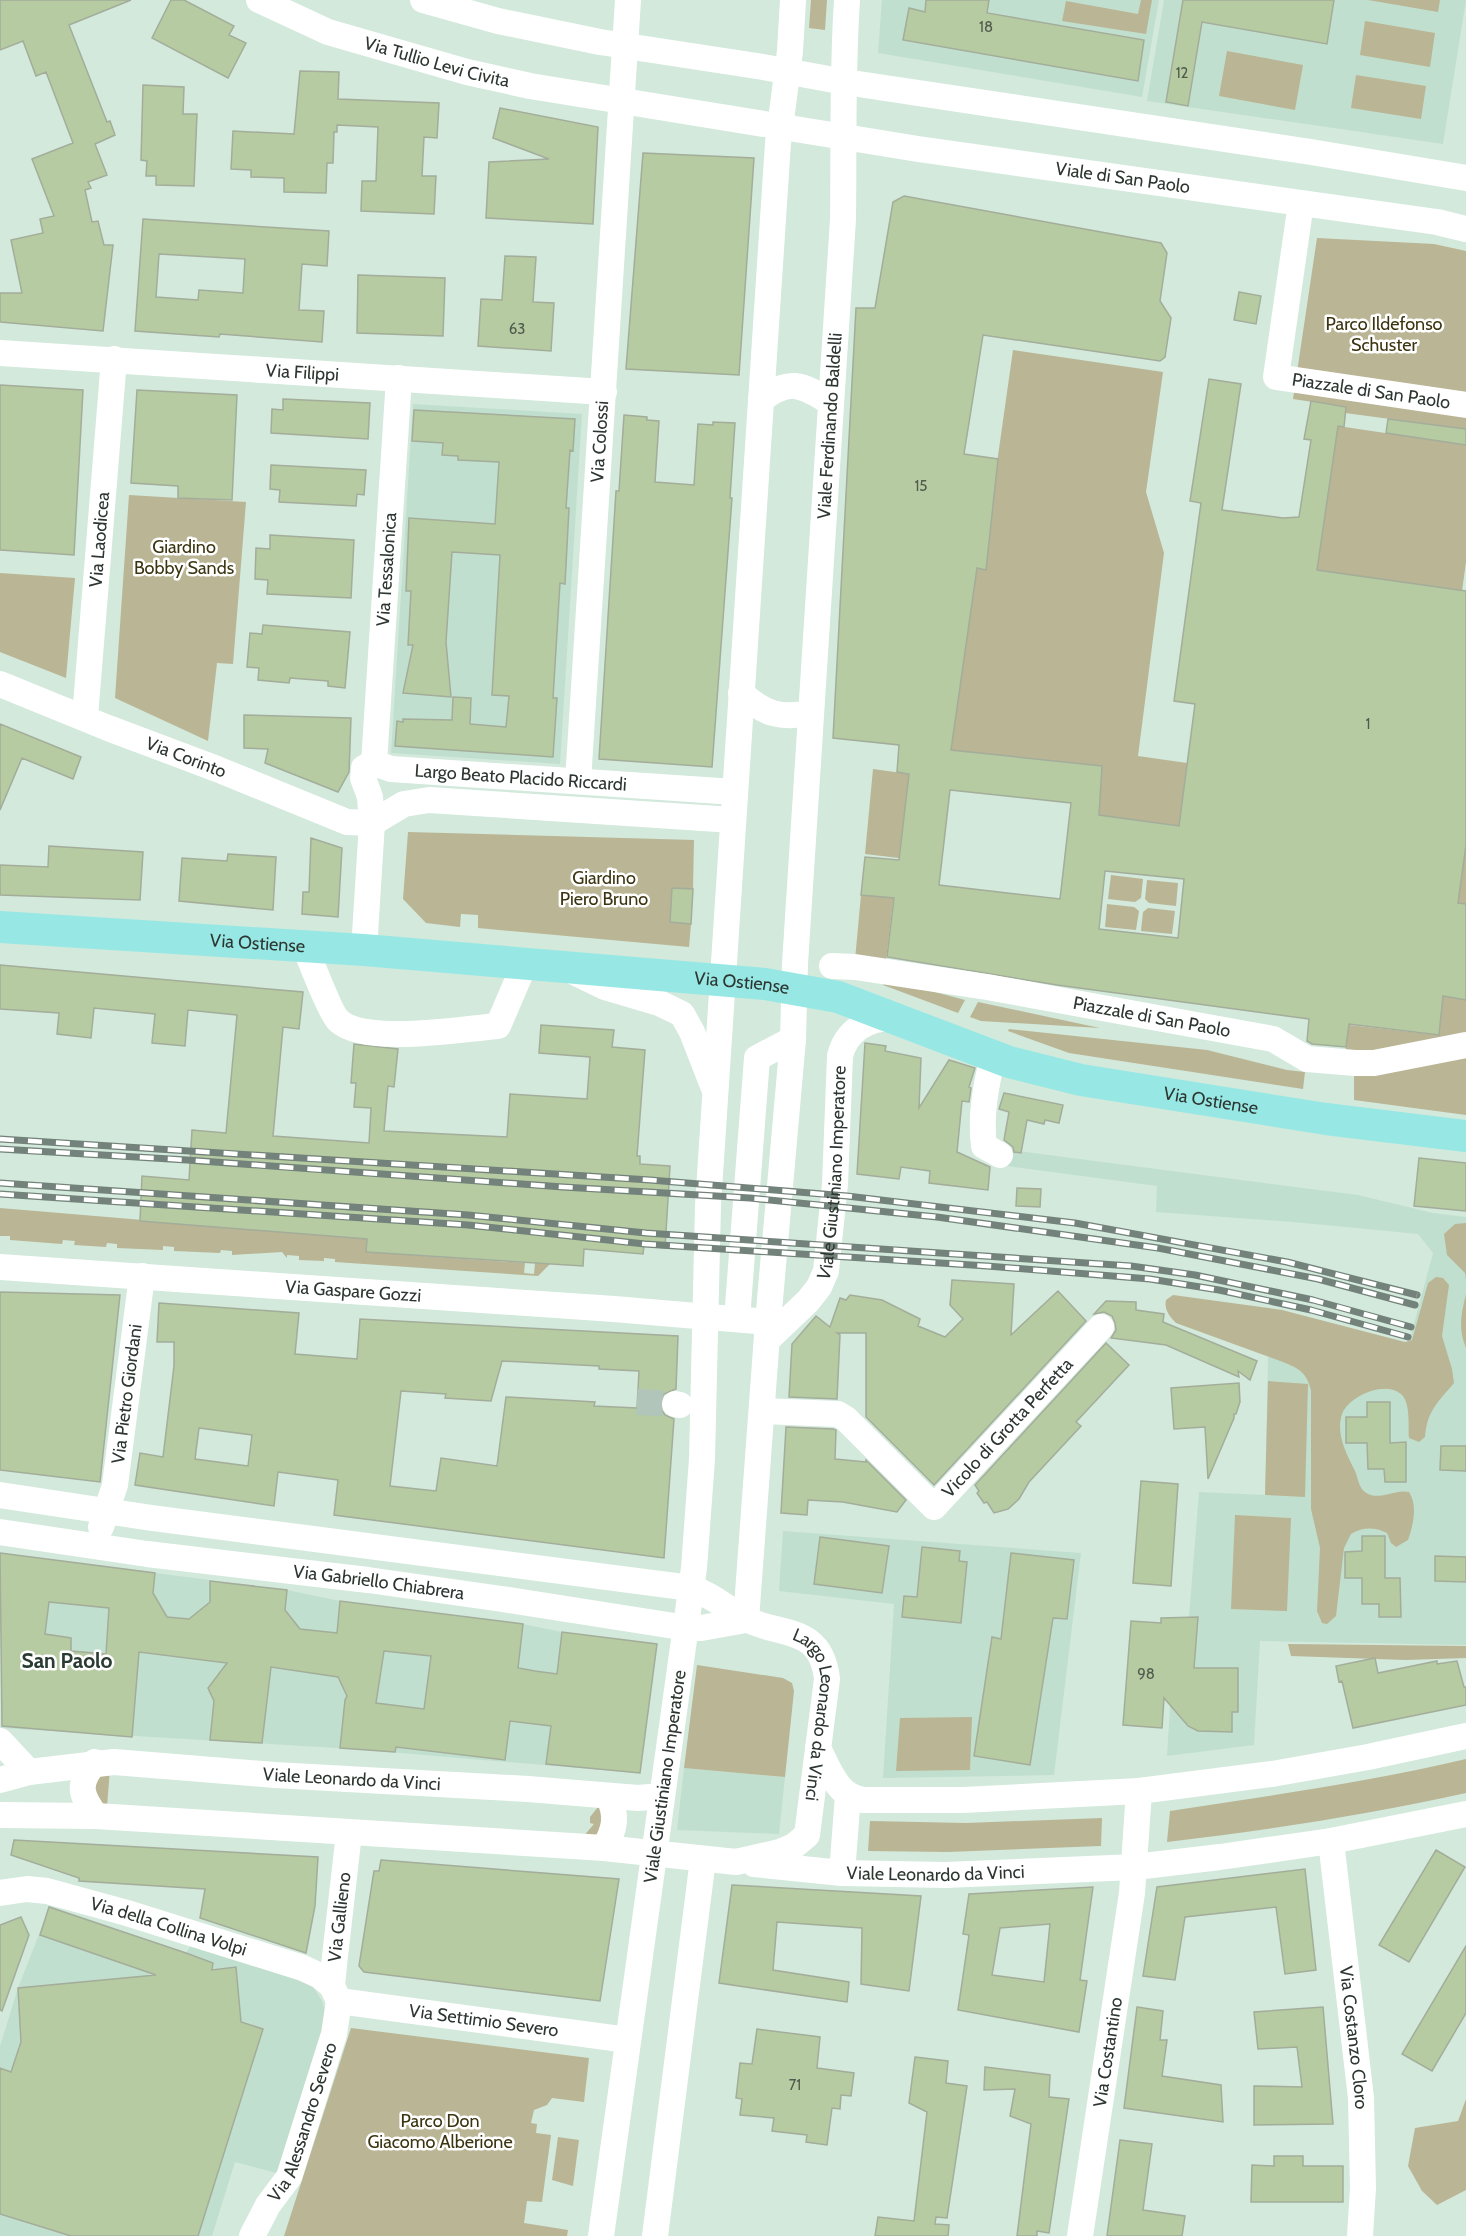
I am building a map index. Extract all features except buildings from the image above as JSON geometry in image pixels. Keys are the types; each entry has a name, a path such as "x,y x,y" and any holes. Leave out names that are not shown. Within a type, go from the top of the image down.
{"main road":[{"name":"Via Ostiense","path":"0,927 137,937 304,945 564,966 795,989 838,996 993,1056 1035,1069 1097,1083 1326,1119 1466,1136"}],"street":[{"name":"Via Tullio Levi Civita","path":"258,0 328,32 466,72 530,86 780,127"},
{"path":"423,0 544,32 625,46 1466,178"},
{"path":"621,101 628,0"},
{"path":"724,981 760,400 780,127 793,0"},
{"name":"Viale Ferdinando Baldelli","path":"795,989 843,219 845,82 843,59 846,0"},
{"name":"Via Colossi","path":"578,781 621,101"},
{"name":"Viale di San Paolo","path":"780,127 1437,222 1466,229"},
{"name":"Piazzale di San Paolo","path":"1302,203 1276,376 1466,405"},
{"name":"Via Filippi","path":"0,353 604,392"},
{"name":"Via Laodicea","path":"85,717 114,359"},
{"name":"Via Tessalonica","path":"374,763 399,378"},
{"path":"760,400 780,387 790,385 816,393 830,402"},
{"name":"Via Corinto","path":"0,684 347,822 372,823"},
{"path":"741,693 754,705 777,715 788,717 811,713"},
{"path":"364,950 372,823 371,802 363,774 364,768 374,763"},
{"name":"Largo Beato Placido Riccardi","path":"374,763 391,769 735,792"},
{"name":"Largo Beato Placido Riccardi","path":"372,823 404,804 429,800 734,820"},
{"path":"304,945 337,1021 355,1031 371,1034 498,1026 525,963"},
{"path":"564,966 605,987 666,1005 682,1014 688,1022 716,1091"},
{"name":"Piazzale di San Paolo","path":"832,966 855,967 987,987 1273,1039 1307,1059 1374,1063 1466,1045"},
{"name":"Viale Giustiniano Imperatore","path":"601,2236 692,1588 702,1459 708,1205 724,981"},
{"path":"746,1620 793,1039 795,989"},
{"name":"Viale Giustiniano Imperatore","path":"768,1330 808,1301 819,1287 826,1271 835,1184 840,1056 844,1043 865,1024 877,1019 893,1018"},
{"path":"737,1319 757,1058 793,1039"},
{"path":"993,1056 987,1085 982,1133 984,1146 1000,1155"},
{"name":"Via Gaspare Gozzi","path":"0,1267 707,1317"},
{"name":"Via Pietro Giordani","path":"116,1513 115,1485 142,1276"},
{"path":"707,1317 737,1319 768,1330"},
{"name":"Vicolo di Grotta Perfetta","path":"762,1411 838,1414 846,1419 934,1506 1101,1328"},
{"name":"Via Gabriello Chiabrera","path":"0,1495 116,1513 692,1588"},
{"path":"92,1546 101,1526 116,1513"},
{"path":"116,1513 121,1550"},
{"name":"Via Gabriello Chiabrera","path":"0,1532 121,1550 368,1580 687,1628"},
{"path":"636,1619 645,1610 646,1603 641,1581"},
{"name":"Largo Leonardo da Vinci","path":"654,1854 736,1862 780,1852 794,1846 807,1835 826,1679 823,1660 812,1646 800,1637 746,1620 705,1593 692,1588"},
{"name":"Largo Leonardo da Vinci","path":"687,1628 701,1628 746,1620"},
{"path":"818,1748 838,1786 848,1795 864,1800 963,1800 1139,1791 1272,1774 1380,1755 1466,1736"},
{"path":"0,1741 41,1770 64,1777 67,1790 62,1804 54,1814"},
{"path":"95,1762 86,1776 82,1790 86,1803 96,1816"},
{"name":"Viale Leonardo da Vinci","path":"0,1780 41,1770 95,1762 114,1762 275,1775 638,1798 662,1796"},
{"path":"1135,1867 1139,1791"},
{"name":"Largo Leonardo da Vinci","path":"842,1873 848,1795"},
{"path":"604,1848 615,1823 614,1809 608,1796"},
{"name":"Viale Leonardo da Vinci","path":"736,1862 842,1873 945,1875 1135,1867 1331,1841 1466,1814"},
{"path":"0,1815 96,1816 604,1848 654,1854"},
{"name":"Via Gallieno","path":"335,1994 349,1833"},
{"name":"Via Costanzo Cloro","path":"1331,1841 1361,2098 1363,2188 1360,2236"},
{"path":"655,2236 703,1859"},
{"name":"Via Costantino","path":"1080,2236 1135,1867"},
{"name":"Via della Collina Volpi","path":"0,1893 10,1890 36,1889 127,1913 303,1968 320,1976 335,1994"},
{"name":"Via Settimio Severo","path":"335,1994 628,2040"},
{"name":"Via Alessandro Severo","path":"252,2236 268,2205 289,2177 334,2034 335,1994"}],"shaded area":[{"path":"882,0 1159,0 1142,97 878,53"},
{"path":"1164,0 1466,0 1443,144 1147,101"},
{"path":"413,404 582,414 560,764 391,753"},
{"path":"1002,1149 1358,1195 1433,1213 1466,1217 1466,1645 1260,1641 1254,1745 1167,1756 1174,1643 1197,1644 1189,1616 1199,1492 1265,1495 1269,1312 1408,1346 1433,1253 1418,1234 1156,1212 1157,1186 1000,1165"},
{"path":"783,1531 1081,1553 1054,1775 883,1778 894,1604 779,1591"},
{"path":"0,1553 287,1590 340,1601 523,1624 562,1632 657,1644 640,1773 352,1749 2,1728"},
{"path":"684,1768 785,1777 779,1834 677,1830"},
{"path":"50,1906 186,1953 191,1945 277,1970 312,1985 322,2001 328,2020 284,2175 235,2162 212,2236 0,2236 0,2046 18,1988"}],"green space":[{"path":"811,0 827,0 825,30 809,28"},
{"path":"1141,0 1152,0 1146,34 1062,21 1066,1 1138,14"},
{"path":"1368,0 1440,0 1438,12"},
{"path":"1365,21 1435,33 1430,67 1360,55"},
{"path":"1227,51 1303,65 1295,110 1219,96"},
{"path":"1356,75 1426,86 1421,119 1351,108"},
{"name":"Parco Ildefonso Schuster","path":"1317,238 1434,244 1466,251 1466,429 1345,413 1346,407 1293,399"},
{"path":"1013,350 1163,372 1146,492 1164,553 1138,756 1187,763 1179,826 1099,815 1102,766 951,750 977,568 986,569 996,470"},
{"path":"1338,426 1466,445 1466,562 1462,591 1317,570"},
{"name":"Giardino Bobby Sands","path":"129,495 246,502 233,664 217,663 208,741 115,698"},
{"path":"0,573 75,578 66,678 0,652"},
{"path":"873,769 909,774 899,858 865,854"},
{"name":"Giardino Piero Bruno","path":"408,832 694,840 693,889 672,888 670,922 691,924 689,947 478,928 478,915 461,914 460,927 426,923 403,899"},
{"path":"1466,845 1466,904 1458,903"},
{"path":"897,869 886,960 855,960 861,895 874,896"},
{"path":"1111,875 1143,879 1141,898 1135,902 1108,899"},
{"path":"1147,880 1178,883 1176,906 1149,903 1145,899"},
{"path":"1107,904 1134,907 1139,911 1136,930 1105,927"},
{"path":"1148,908 1175,911 1172,934 1141,931 1143,912"},
{"path":"886,979 965,1000 958,1013 883,985"},
{"path":"1443,996 1466,1000 1466,1115 1354,1100 1354,1063 1344,1061 1349,1025 1438,1035"},
{"path":"978,1002 1100,1028 981,1021 970,1017"},
{"path":"1009,1029 1207,1050 1287,1070 1305,1072 1303,1089 1069,1053 1008,1031"},
{"path":"0,1208 367,1239 366,1252 525,1263 524,1273 534,1274 535,1263 550,1264 538,1276 335,1262 335,1259 324,1258 324,1261 299,1260 299,1256 287,1255 287,1258 282,1252 232,1255 232,1251 221,1250 220,1253 174,1251 174,1247 163,1246 163,1250 117,1248 117,1244 107,1243 106,1247 74,1245 75,1241 63,1240 62,1244 10,1240 10,1236 0,1236"},
{"path":"1466,1223 1466,1280 1465,1273 1447,1255 1444,1234 1455,1224"},
{"path":"1436,1277 1443,1278 1449,1285 1442,1336 1454,1383 1431,1413 1425,1437 1419,1442 1409,1438 1406,1403 1401,1394 1394,1390 1377,1389 1360,1396 1346,1407 1340,1421 1344,1448 1364,1492 1378,1496 1409,1492 1414,1509 1410,1534 1408,1540 1396,1547 1391,1543 1387,1533 1378,1530 1364,1529 1351,1534 1344,1548 1336,1616 1327,1624 1322,1623 1317,1611 1320,1548 1311,1509 1311,1390 1307,1379 1302,1372 1289,1364 1176,1323 1168,1312 1166,1300 1173,1295 1282,1310 1405,1342 1412,1340 1428,1283"},
{"path":"1466,1294 1466,1348 1461,1321"},
{"path":"1268,1381 1308,1384 1305,1497 1265,1495"},
{"path":"1235,1515 1291,1518 1287,1611 1231,1609"},
{"path":"1288,1644 1466,1646 1466,1658 1406,1660 1291,1656"},
{"path":"697,1665 783,1678 792,1683 794,1691 785,1777 684,1768"},
{"path":"972,1717 970,1770 896,1771 900,1718"},
{"path":"1466,1759 1466,1793 1317,1821 1167,1842 1170,1811 1355,1782"},
{"path":"110,1769 107,1807 99,1805 90,1780"},
{"path":"602,1802 604,1835 582,1838 594,1824 590,1823 590,1817"},
{"path":"1102,1818 1101,1846 948,1852 868,1851 870,1821 966,1823"},
{"name":"Parco Don Giacomo Alberione","path":"351,2028 589,2058 584,2102 552,2098 547,2105 534,2110 531,2123 537,2124 536,2133 551,2135 542,2202 527,2201 524,2223 568,2230 567,2236 284,2236"},
{"path":"1466,2099 1466,2190 1437,2205 1422,2191 1408,2166 1415,2128 1458,2121"},
{"path":"558,2137 579,2140 573,2186 552,2180"}],"tunnel":[{"path":"637,1402 675,1404"}],"railway":[{"path":"0,1139 650,1180 847,1196 1075,1223 1287,1262 1417,1295"},
{"path":"0,1149 750,1198 937,1217 1158,1248 1318,1279 1415,1305"},
{"path":"0,1183 468,1215 646,1233 1131,1266 1195,1275 1313,1300 1411,1327"},
{"path":"0,1194 468,1225 645,1244 1150,1279 1219,1290 1311,1310 1408,1337"}],"district":[{"name":"San Paolo","path":"67,1660"}]}
